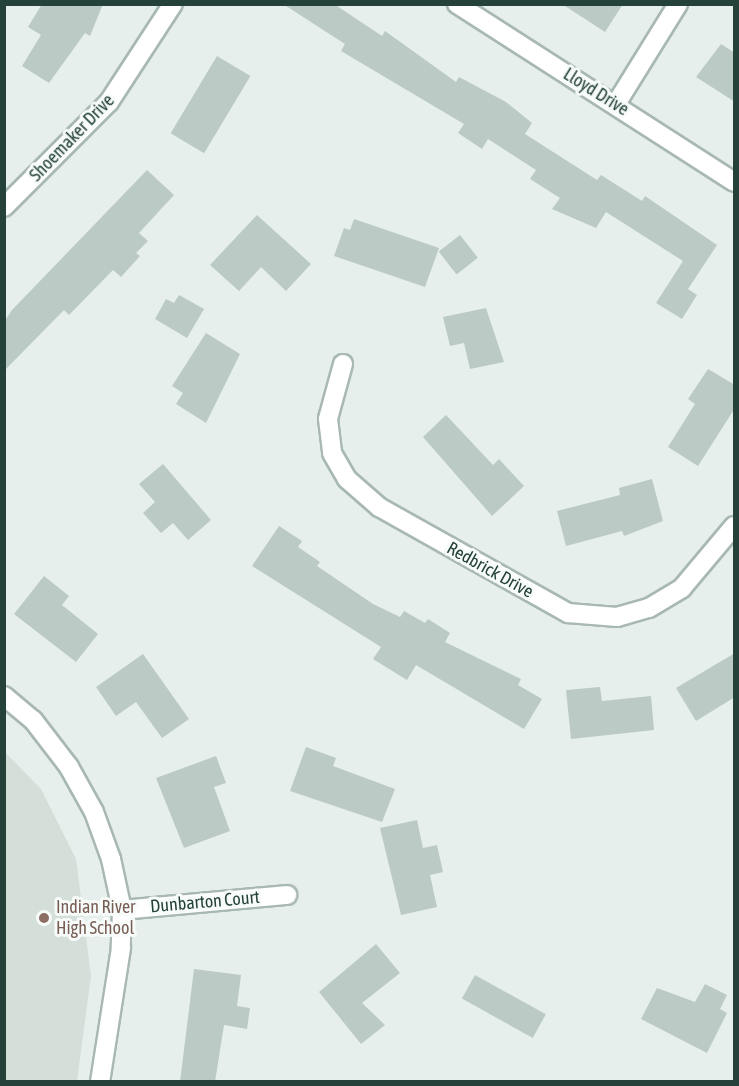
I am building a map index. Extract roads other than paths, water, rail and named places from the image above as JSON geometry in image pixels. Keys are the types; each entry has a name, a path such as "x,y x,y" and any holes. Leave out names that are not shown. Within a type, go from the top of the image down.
{"street":[{"name":"Shoemaker Drive","path":"4,207 109,102 173,4"},
{"name":"Lloyd Drive","path":"457,4 735,182"},
{"path":"616,104 678,4"},
{"name":"Redbrick Drive","path":"343,364 328,419 332,453 347,479 379,507 568,613 617,617 649,609 682,588 735,526"},
{"path":"4,696 33,720 94,812 123,910 100,1082"},
{"name":"Dunbarton Court","path":"123,910 287,895"}],"place":[{"name":"Indian River High School","path":"44,918"}]}
